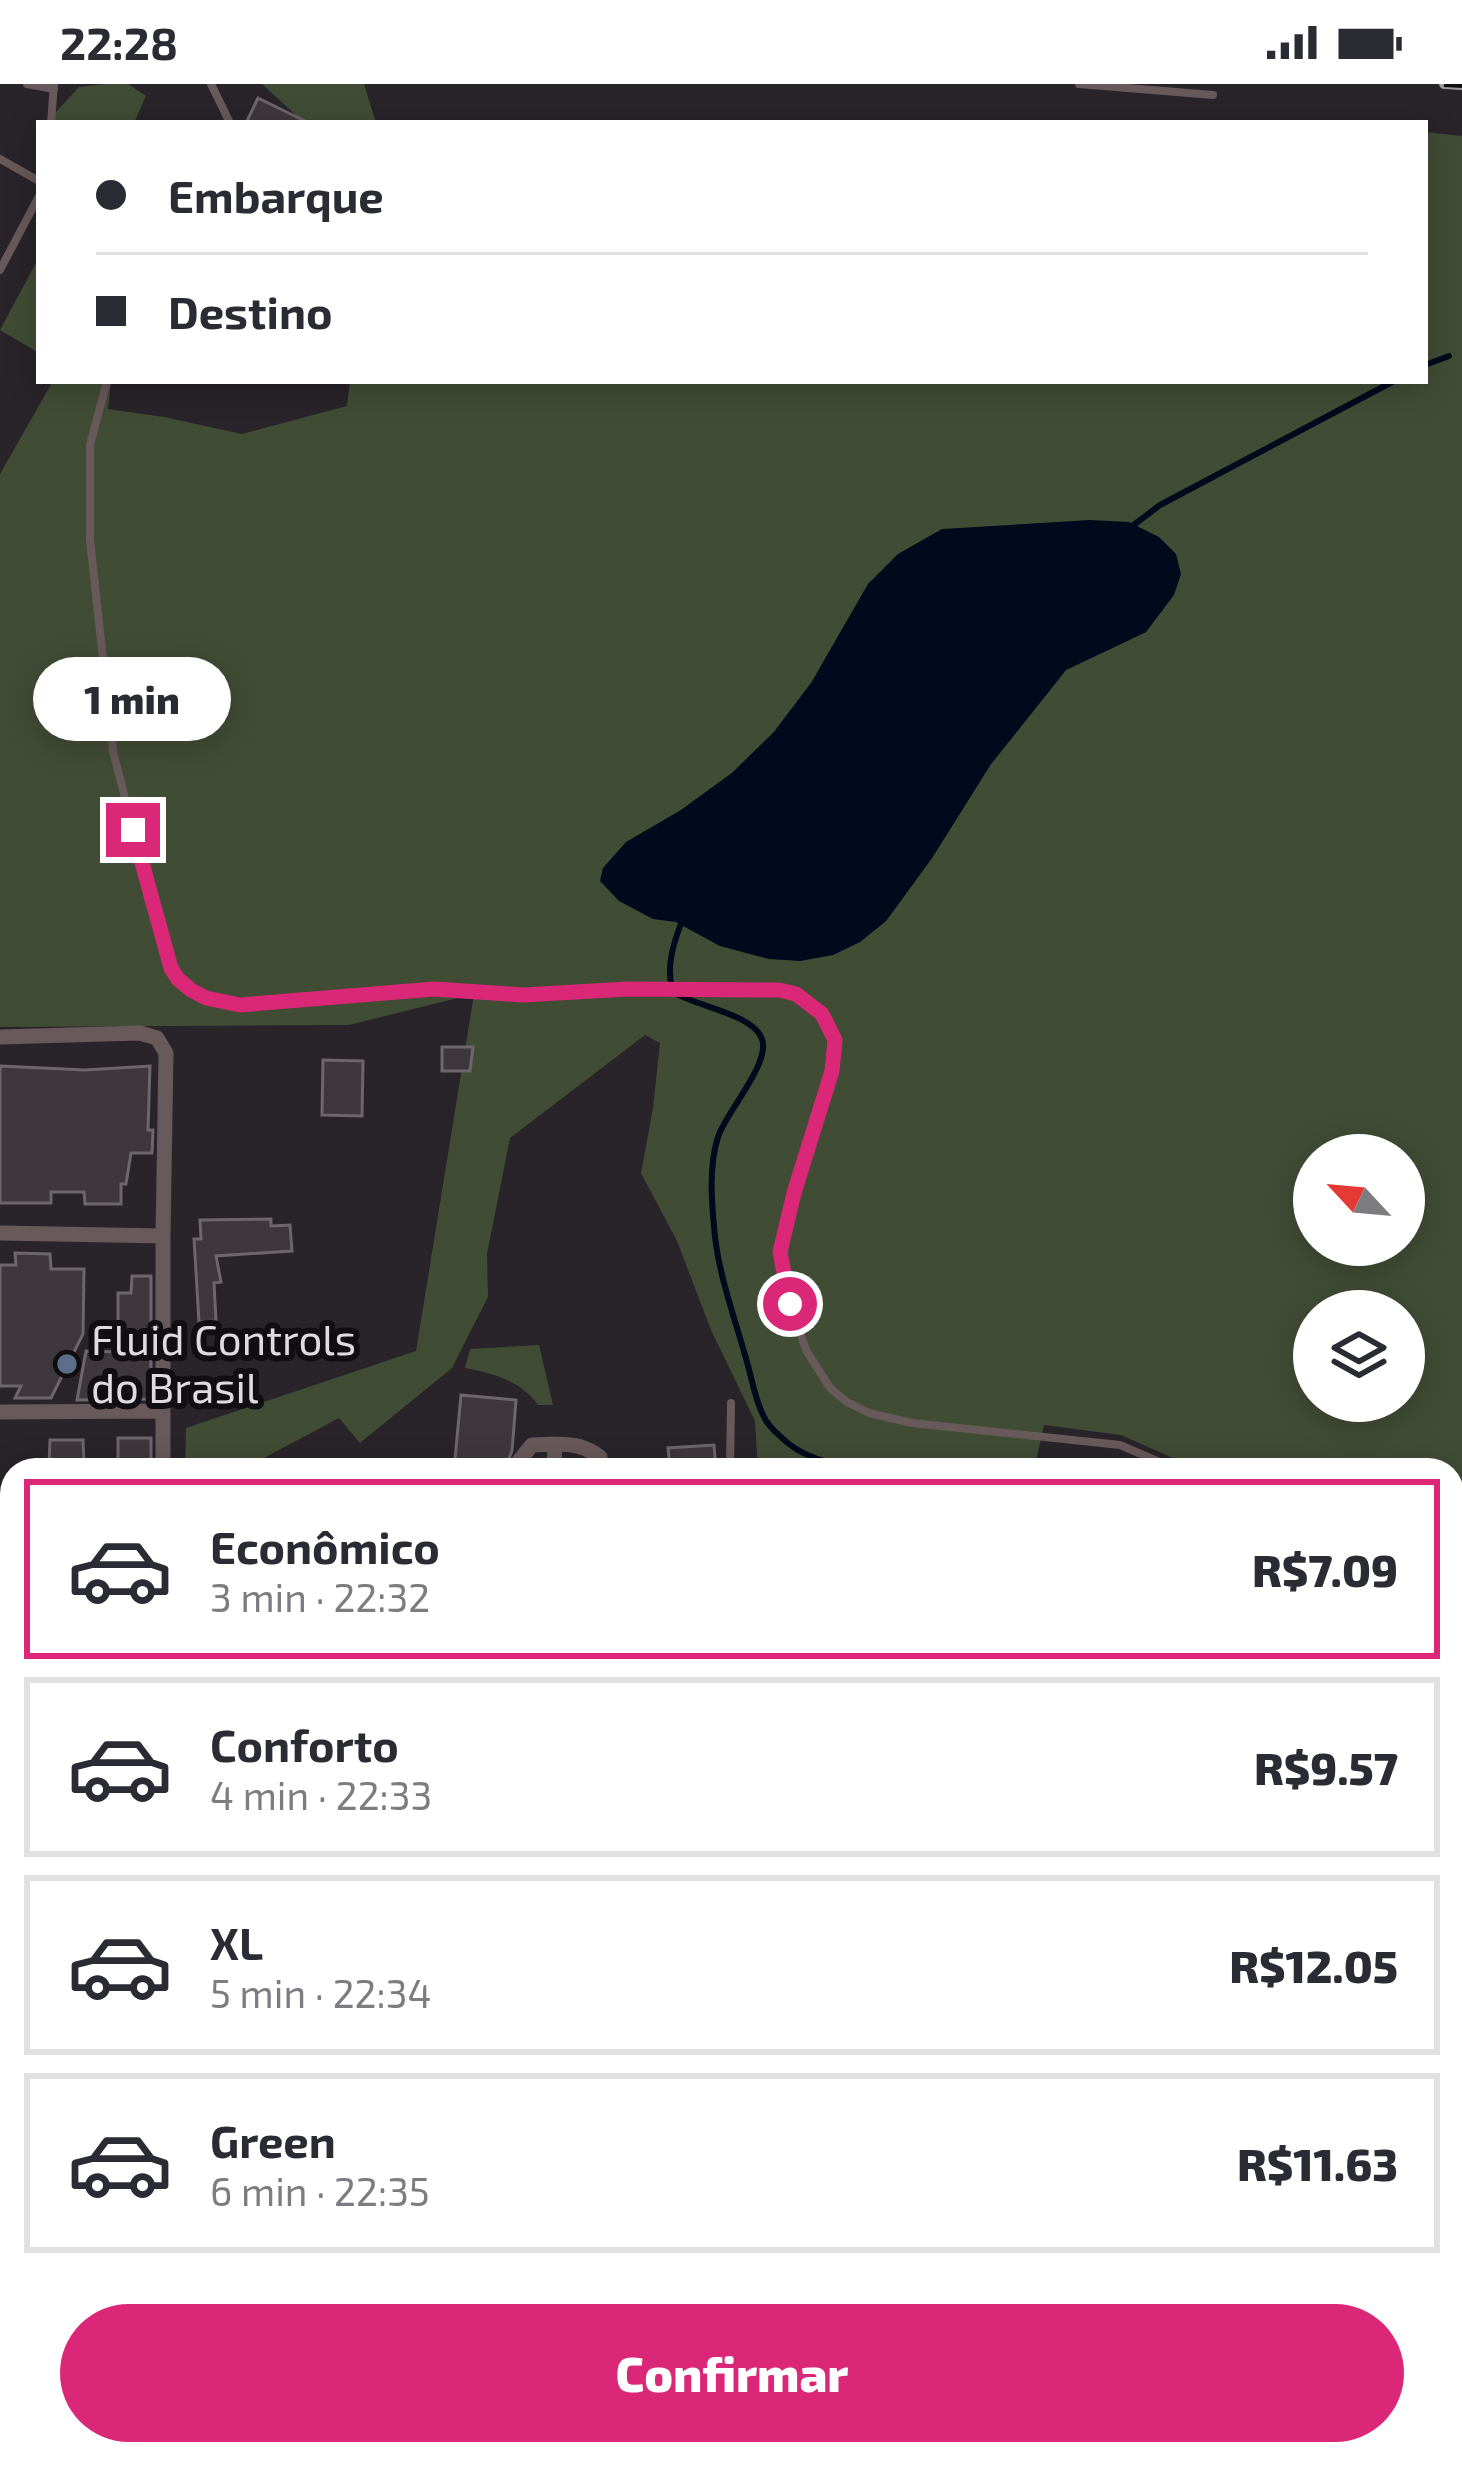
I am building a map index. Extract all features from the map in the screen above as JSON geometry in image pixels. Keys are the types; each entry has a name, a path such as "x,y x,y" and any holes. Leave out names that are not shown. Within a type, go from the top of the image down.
{"street":[{"path":"0,1037 140,1034 157,1038 166,1053 163,1458"},
{"path":"0,1233 163,1236"},
{"path":"0,1412 163,1411"},
{"path":"521,1458 532,1445 555,1444 574,1444 600,1458"},
{"path":"554,1458 555,1444"}],"lane":[{"path":"27,84 54,86 50,120"},
{"path":"212,84 229,120"},
{"path":"1078,84 1213,95"},
{"path":"0,159 36,179"},
{"path":"0,270 36,202"},
{"path":"106,384 90,445 90,539 113,751 164,949 178,979 206,998 240,1005 434,989 523,995 627,989 796,994 822,1014 835,1040 832,1071 780,1252 790,1304 806,1350 830,1388 869,1413 911,1423 1120,1445 1150,1458"},
{"path":"730,1458 731,1403"}],"green space":[{"path":"128,84 146,96 135,120 53,120 79,87"},
{"path":"262,84 364,84 375,120 300,120"},
{"path":"1428,132 1462,136 1462,1458 1173,1458 1121,1435 1044,1425 1037,1458 757,1458 755,1421 711,1330 677,1241 641,1173 660,1043 645,1035 510,1138 487,1254 488,1297 452,1368 360,1443 339,1418 264,1458 185,1458 186,1428 416,1351 474,994 349,1025 0,1027 0,474 51,384 111,384 108,409 242,434 347,406 350,384 1428,384","holes":["1090,520 1146,632 1066,670 991,764 886,921 860,942 833,955 720,946 676,922 681,810 732,773 774,732 811,683 1054,524"]},
{"path":"36,263 36,351 0,330"},
{"path":"539,1345 553,1405 538,1405 515,1384 465,1368 470,1349"}],"water":[{"path":"1129,522 1159,537 1176,554 1181,574 1174,595 1146,632 1066,670 991,764 886,921 860,942 833,955 800,961 769,959 720,946 676,922 653,919 619,901 600,881 603,868 626,842 732,773 774,732 811,683 868,584 898,554 942,529"}],"building":[{"path":"258,98 303,120 247,120"},
{"path":"442,1047 473,1047 470,1071 442,1071"},
{"path":"323,1060 363,1061 362,1116 322,1115"},
{"path":"0,1066 85,1070 150,1066 152,1153 131,1153 126,1184 121,1184 121,1204 85,1204 84,1192 51,1192 51,1203 0,1203"},
{"path":"271,1219 271,1226 290,1225 292,1251 216,1256 221,1282 214,1283 216,1321 199,1322 194,1239 201,1239 200,1220"},
{"path":"15,1253 50,1254 51,1269 84,1269 83,1334 51,1398 15,1398 21,1386 0,1386 0,1265 16,1265"},
{"path":"132,1276 151,1276 151,1399 77,1400 86,1351 118,1352 118,1293 131,1293"},
{"path":"461,1395 516,1400 509,1458 455,1458"},
{"path":"118,1438 151,1438 151,1458 118,1458"},
{"path":"50,1440 83,1440 84,1458 49,1458"},
{"path":"714,1445 715,1458 669,1458 668,1448"}],"waterway":[{"path":"1428,364 1449,356"},
{"path":"1131,527 1160,505 1388,384"},
{"path":"672,987 670,963 682,921"},
{"path":"675,993 737,1017 762,1039 760,1061 718,1137 712,1187 715,1237 763,1415 792,1446 817,1458"}],"railway":[{"path":"1444,84 1462,85"}],"place":[{"name":"Fluid Controls do Brasil","path":"67,1364"}],"route":[{"path":"133,830 171,968 178,979 206,998 240,1005 434,989 523,995 627,989 796,994 822,1014 835,1040 832,1071 780,1252 790,1304"}]}
